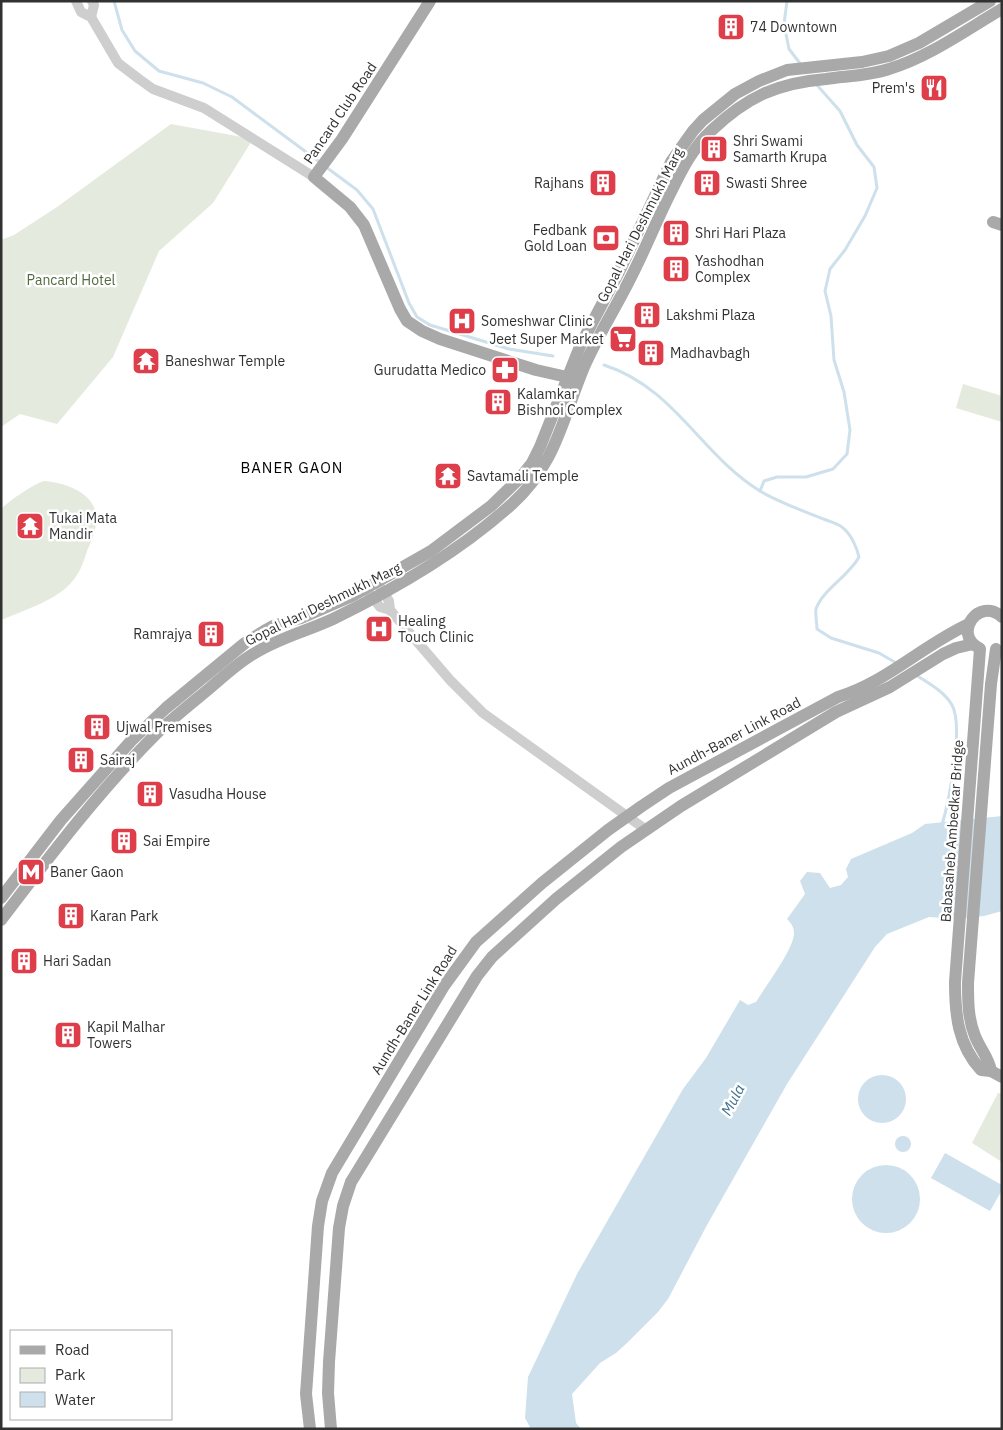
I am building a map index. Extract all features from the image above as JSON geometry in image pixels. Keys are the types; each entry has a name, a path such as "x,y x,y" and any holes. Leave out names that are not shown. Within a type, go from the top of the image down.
{"main road":[{"name":"Pancard Club Road","path":"430,1 375,90 315,176 350,207 364,225 400,309 408,320 422,331 440,339 536,370 567,377"},
{"name":"Gopal Hari Deshmukh Marg","path":"1,920 105,789 140,750 174,717 253,654 288,635 306,631 326,622 375,590 491,506 521,477 532,463 540,447 581,344 619,272 671,162 682,145 703,120 736,94 759,81 787,70 862,62 889,56 919,43 990,1"},
{"name":"Gopal Hari Deshmukh Marg","path":"1,898 38,848 82,795 131,741 166,708 245,643 273,626 301,618 352,596 375,590 438,562 499,516 522,494 542,470 552,452 592,349 630,278 682,168 692,152 712,130 742,105 765,92 792,83 864,75 893,68 925,54 1002,9"},
{"path":"985,683 976,646 968,637 969,624 976,614 987,611 1002,602"},
{"path":"987,611 994,612 1002,617"},
{"path":"886,683 920,652 951,632 969,624"},
{"path":"886,683 956,648 976,646 989,650 999,646"},
{"path":"985,683 999,646"},
{"name":"Aundh-Baner Link Road","path":"310,1429 306,1394 318,1226 322,1200 332,1173 460,963 476,942 542,883 627,816 669,788 838,697 886,683"},
{"name":"Aundh-Baner Link Road","path":"331,1429 328,1393 329,1362 339,1228 343,1206 351,1182 462,998 492,957 556,899 646,830 681,806 886,683"},
{"name":"Babasaheb Ambedkar Bridge","path":"985,683 962,982 956,1012 962,1039 974,1063 981,1070 996,1074"},
{"path":"322,1200 343,1206"}],"street":[{"path":"76,1 81,12 91,17 118,62 139,79 153,89 204,108 315,176"},
{"path":"91,17 94,5 92,1"},
{"path":"375,590 389,601 390,610 456,686 483,713 646,830"}],"green space":[{"name":"Pancard Hotel","path":"171,124 253,139 213,203 159,251 113,357 57,424 20,414 1,427 1,240 14,235 57,207"},
{"path":"963,384 1002,396 1002,422 956,408"},
{"path":"44,481 68,486 83,494 89,500 94,506 96,514 94,533 80,569 69,585 47,601 1,620 1,509 21,493"},
{"path":"998,1093 1002,1094 1002,1162 972,1143"}],"water":[{"name":"Mula","path":"1002,816 1002,911 984,916 957,919 929,917 887,934 875,947 787,1084 707,1225 668,1299 658,1312 628,1342 616,1353 600,1363 572,1394 576,1423 581,1429 531,1429 525,1418 528,1377 577,1274 683,1089 706,1058 740,1000 748,1005 756,1002 784,958 793,940 794,933 792,925 787,919 805,894 800,881 807,872 820,873 830,888 841,885 848,877 846,869 851,859 912,833 925,824"},
{"path":"877,1075 887,1075 896,1079 902,1085 905,1090 905,1108 896,1119 887,1123 877,1123 868,1119 862,1113 858,1104 858,1094 862,1085 868,1079"},
{"path":"900,1136 906,1136 911,1141 909,1150 900,1152 895,1147 895,1141"},
{"path":"945,1153 1002,1185 1002,1190 990,1211 931,1178"},
{"path":"886,1165 899,1168 910,1175 917,1186 920,1199 917,1212 910,1223 899,1230 886,1233 873,1230 862,1223 855,1212 852,1199 855,1186 862,1175 873,1168"}],"waterway":[{"path":"114,1 122,30 135,51 159,71 203,83 232,97 321,163"},
{"path":"787,1 784,24 789,49 802,66"},
{"path":"760,491 764,481 777,477 806,477 833,469 847,454 850,430 844,392 834,360 831,316 825,291 830,269 845,250 865,216 877,188 874,167 857,145 840,111 816,84"},
{"path":"326,167 357,190 373,209 409,303 417,317 430,325 509,349 553,356"},
{"path":"604,365 629,376 650,389 669,405 720,459 760,491 784,503 837,524 849,534 859,557 855,564 819,602 816,609 817,629 831,638 879,653 898,664"},
{"path":"916,675 936,688 949,700 955,715 956,746 954,764 942,825"}],"place":[{"name":"74 Downtown","path":"731,27"},
{"name":"Prem's","path":"934,88"},
{"name":"Shri Swami Samarth Krupa","path":"714,149"},
{"name":"Rajhans","path":"603,183"},
{"name":"Swasti Shree","path":"707,183"},
{"name":"Shri Hari Plaza","path":"676,233"},
{"name":"Fedbank Gold Loan","path":"606,238"},
{"name":"Yashodhan Complex","path":"676,269"},
{"name":"Lakshmi Plaza","path":"647,315"},
{"name":"Someshwar Clinic","path":"462,321"},
{"name":"Jeet Super Market","path":"623,339"},
{"name":"Madhavbagh","path":"651,353"},
{"name":"Baneshwar Temple","path":"146,361"},
{"name":"Gurudatta Medico","path":"505,370"},
{"name":"Kalamkar Bishnoi Complex","path":"498,402"},
{"name":"Savtamali Temple","path":"448,476"},
{"name":"Tukai Mata Mandir","path":"30,526"},
{"name":"Healing Touch Clinic","path":"379,629"},
{"name":"Ramrajya","path":"211,634"},
{"name":"Ujwal Premises","path":"97,727"},
{"name":"Sairaj","path":"81,760"},
{"name":"Vasudha House","path":"150,794"},
{"name":"Sai Empire","path":"124,841"},
{"name":"Baner Gaon","path":"31,872"},
{"name":"Karan Park","path":"71,916"},
{"name":"Hari Sadan","path":"24,961"},
{"name":"Kapil Malhar Towers","path":"68,1035"}],"district":[{"name":"BANER GAON","path":"292,468"}]}
